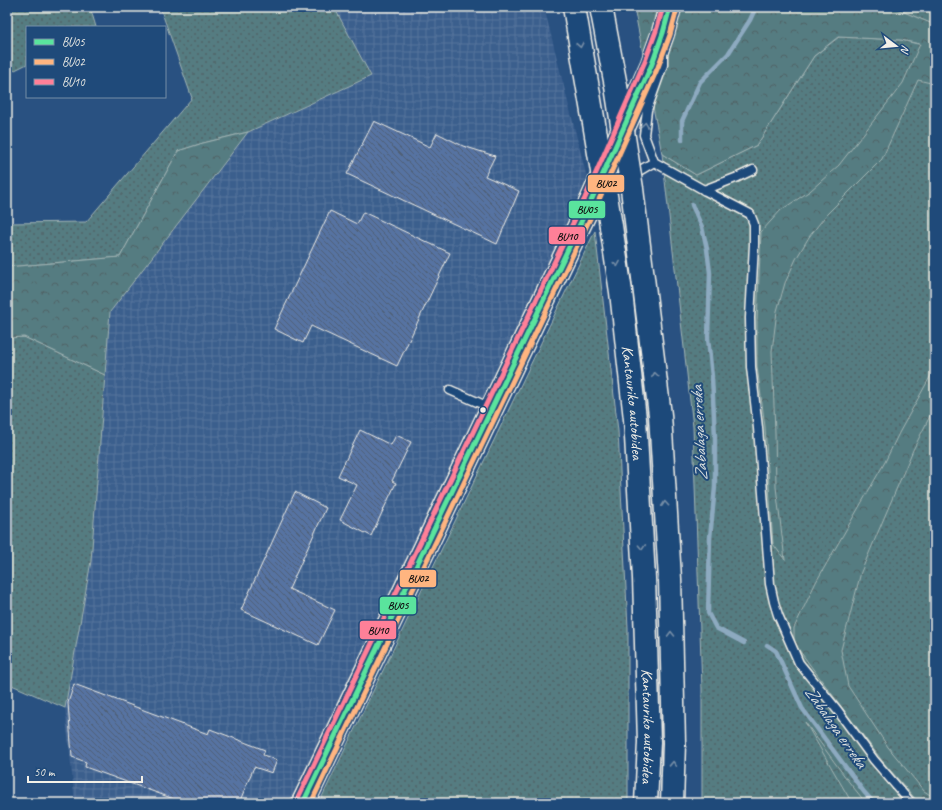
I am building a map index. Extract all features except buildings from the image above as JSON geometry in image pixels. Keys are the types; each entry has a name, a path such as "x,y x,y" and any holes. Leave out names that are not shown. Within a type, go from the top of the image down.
{"main road":[{"name":"Kantauriko autobidea","path":"574,7 621,292 635,419 644,578 649,742 646,803"},
{"name":"Kantauriko autobidea","path":"601,7 616,86 632,189 660,415 670,579 674,744 672,803"},
{"path":"304,803 591,201 652,64 670,7"}],"lane":[{"path":"663,33 663,65 648,110 644,135 654,162 750,214 754,224 750,318 751,367 758,428 770,584 778,615 799,663 838,711 874,760 911,803"},
{"path":"591,201 598,195 654,162"},
{"path":"704,190 753,170"},
{"path":"450,390 492,408"}],"shaded area":[{"path":"334,7 544,7 587,178 437,504 295,803 75,803 65,708 91,561 110,312 248,132 371,76"}],"green space":[{"path":"7,7 90,7 96,26 26,26 26,64 7,74"},
{"path":"165,7 334,7 371,76 248,132 178,151 120,257 7,267 7,223 86,222 192,98 161,10"},
{"path":"634,7 892,7 935,25 935,84 918,80 882,159 827,214 809,237 796,259 785,283 777,311 772,351 776,487 785,560 773,544 765,427 757,366 757,321 761,232 781,210 810,191 839,165 903,83 920,44 901,40 838,37 814,56 757,145 696,175 662,154"},
{"path":"892,7 935,7 935,25"},
{"path":"839,37 901,40 935,48 935,803 702,803 702,689 693,427 662,154 696,175 757,145 814,56"},
{"path":"248,132 110,312 105,375 24,337 7,338 7,267 120,257 178,151"},
{"path":"595,231 618,431 628,628 628,803 319,803"},
{"path":"24,337 105,375 91,561 65,708 7,683 7,338"},
{"path":"935,368 935,406 913,450 861,572 841,650 848,686 888,747 924,791 935,798 935,803 919,803 883,762 794,643 794,628 816,582 885,462 899,433"},
{"path":"805,722 849,782 866,803 852,803"}],"waterway":[{"name":"Zabalaga erreka","path":"682,140 682,121 700,82 728,54 750,20 756,7"},
{"name":"Zabalaga erreka","path":"692,205 702,227 710,273 708,338 712,377 715,437 715,487 710,538 708,613 716,628 744,643"},
{"name":"Zabalaga erreka","path":"767,645 776,651 802,708 864,792 874,803"}],"transit line":[{"name":"BU10","path":"297,800 585,198 645,61 663,7"},
{"name":"BU05","path":"303,803 591,201 652,64 670,7"},
{"name":"BU02","path":"311,803 597,204 658,67 670,35 677,9"}]}
